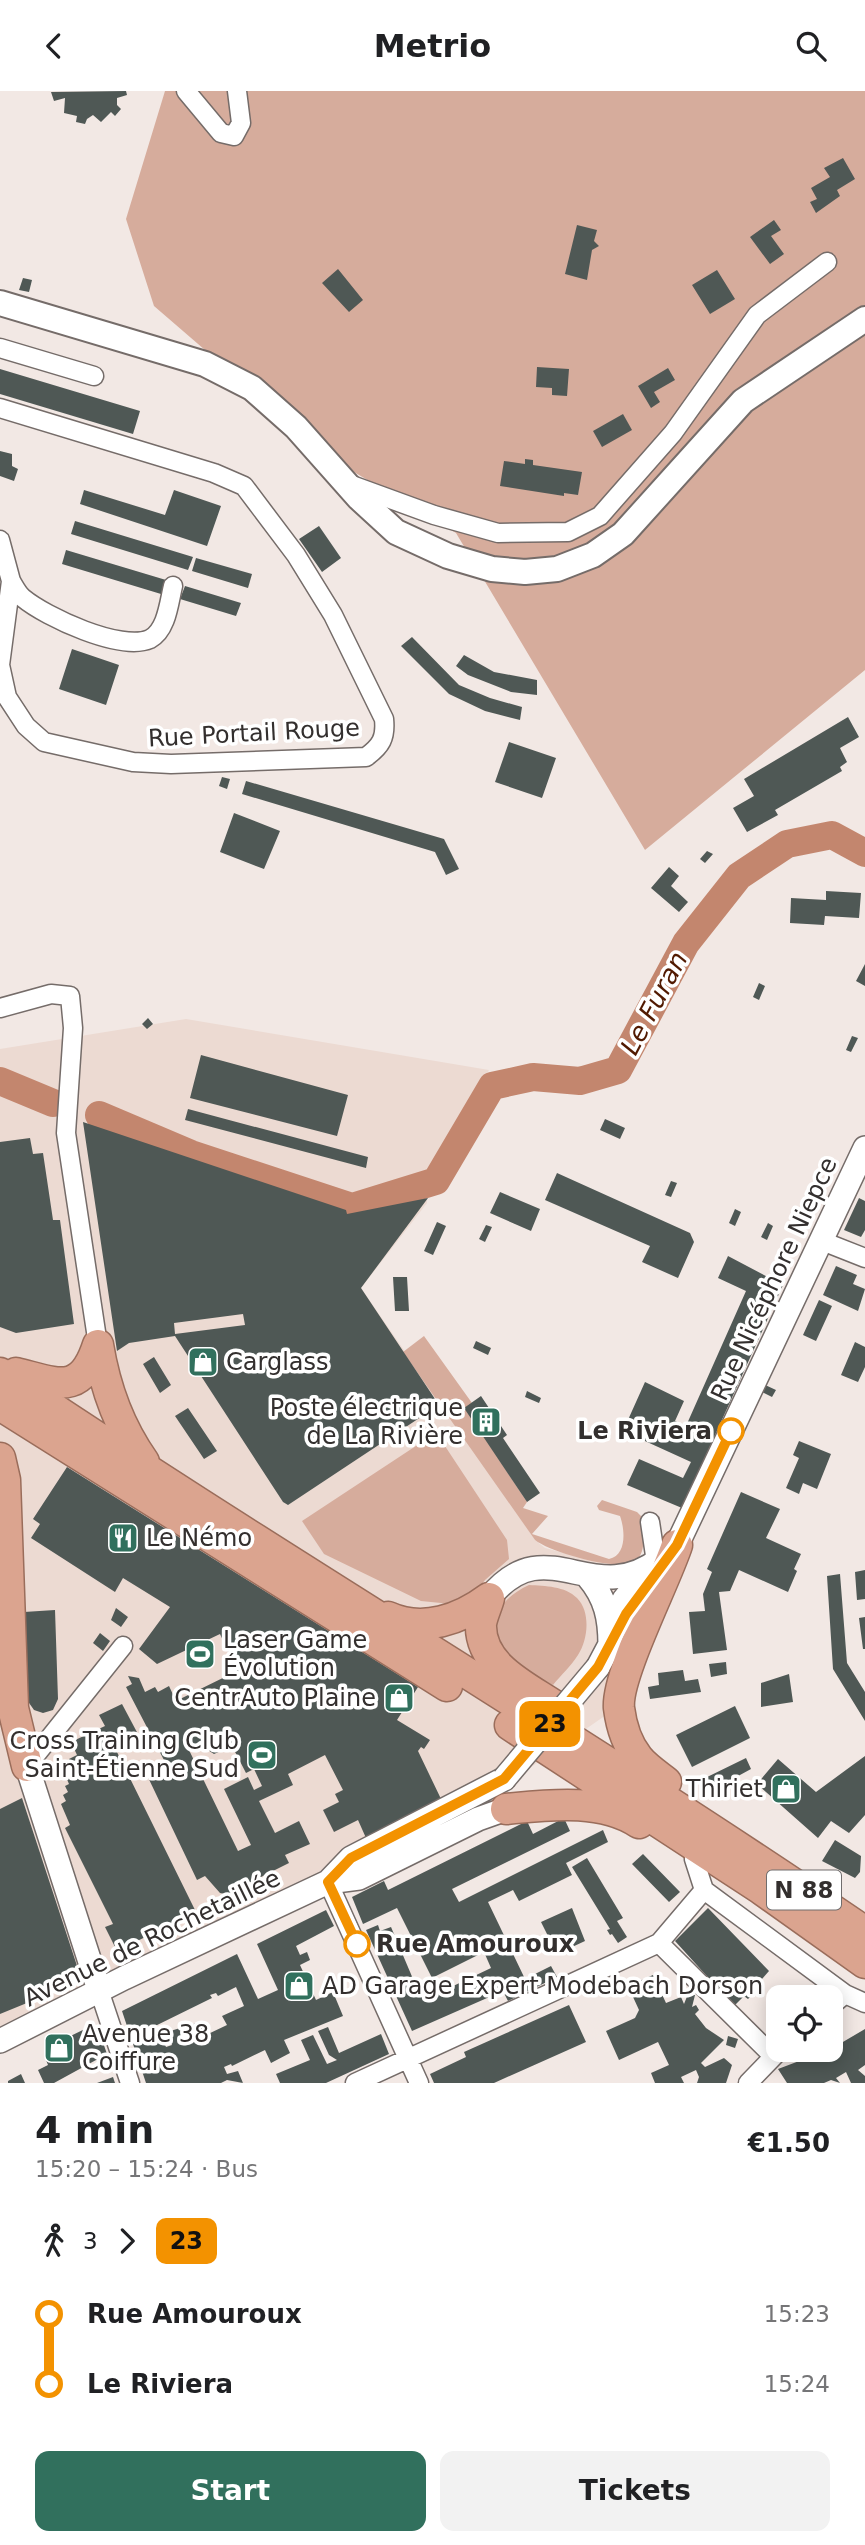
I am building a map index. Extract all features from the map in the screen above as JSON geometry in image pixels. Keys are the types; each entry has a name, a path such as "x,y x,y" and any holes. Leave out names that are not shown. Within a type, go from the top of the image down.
{"highway":[{"path":"0,1371 52,1385 72,1381 91,1367 98,1345"},
{"path":"98,1345 103,1377 124,1435 154,1477"},
{"name":"N 88","path":"0,1371 154,1477 743,1848 865,1932"},
{"name":"N 88","path":"0,1405 498,1718 761,1888 865,1963"},
{"path":"0,1458 5,1481 13,1708 27,1766"},
{"path":"638,1759 625,1733 619,1706 623,1679 660,1558"},
{"path":"349,1599 398,1622 436,1623 468,1613 489,1598"},
{"path":"489,1598 481,1626 490,1656"},
{"path":"436,1623 490,1656 506,1674 638,1759 743,1848"},
{"path":"506,1809 562,1804 609,1810 634,1820 719,1876 761,1888"}],"main road":[{"path":"0,303 205,364 252,388 296,427 345,482 396,532 448,555 492,569 525,572 557,569 593,555 622,534 743,401 865,319"}],"street":[{"path":"186,91 221,133 234,136 241,123 237,91"},
{"path":"345,482 434,515 498,533 568,533 600,516 673,433 757,315 827,262"},
{"path":"0,348 94,376"},
{"name":"Rue Portail Rouge","path":"0,408 214,473 244,486 296,555 333,615 384,719 386,735 378,748 366,757 171,764 132,762 44,743 26,726 7,697 0,665 11,580"},
{"name":"Rue Portail Rouge","path":"0,540 11,580 23,598 73,626 129,643 151,638 163,624 173,586"},
{"path":"0,1007 51,994 70,996 73,1028 66,1133 98,1345"},
{"name":"Rue Nicéphore Niepce","path":"610,1645 651,1576 822,1241 865,1148"},
{"path":"822,1241 865,1258"},
{"path":"650,1521 660,1558"},
{"path":"489,1598 504,1580 527,1567 556,1567 588,1577 605,1579 632,1574 660,1558"},
{"path":"610,1619 622,1598 660,1558"},
{"path":"588,1577 598,1588 610,1619 610,1645"},
{"name":"Avenue de Rochetaillée","path":"328,1882 351,1858 504,1779 598,1667 610,1645"},
{"path":"123,1646 27,1766 130,2083"},
{"name":"Avenue de Rochetaillée","path":"0,2041 99,1990 328,1882 359,1878 478,1819 506,1809"},
{"path":"694,1859 704,1890 820,1985"},
{"path":"328,1882 419,2083"},
{"path":"355,2083 659,1943 704,1890"},
{"path":"659,1943 766,2043"},
{"path":"843,2001 865,2003"},
{"path":"748,2083 768,2062"}],"shaded area":[{"path":"165,91 865,91 865,670 645,850 456,533 329,457 154,306 126,219"},
{"path":"186,1019 489,1070 427,1179 427,1203 361,1288 535,1540 545,1548 610,1565 678,1576 619,1706 400,1858 0,2051 0,1049"},
{"path":"424,1336 472,1403 465,1408 527,1502 523,1508 548,1516 532,1534 609,1559 615,1557 622,1547 622,1522 620,1516 599,1510 597,1506 602,1500 637,1512 642,1517 643,1545 641,1555 636,1560 624,1564 598,1562 568,1555 535,1540 403,1352"},
{"path":"428,1438 441,1440 507,1540 509,1559 485,1580 471,1599 451,1604 421,1601 324,1554 302,1521"},
{"path":"529,1585 567,1591 577,1598 586,1618 586,1634 581,1649 553,1685 513,1664 498,1641 495,1629 500,1609 516,1592"}],"building":[{"path":"126,91 127,95 117,98 117,105 121,109 115,116 111,112 101,122 93,115 85,124 76,122 77,116 64,113 65,98 54,101 51,92"},
{"path":"843,158 855,179 837,190 840,196 816,213 810,202 817,199 811,188 830,177 824,168"},
{"path":"774,220 781,230 771,236 784,254 770,264 750,237"},
{"path":"577,225 597,230 594,241 599,246 592,250 587,280 565,274"},
{"path":"338,269 363,300 349,312 322,283"},
{"path":"717,270 735,299 710,314 692,285"},
{"path":"23,278 32,280 29,292 19,290"},
{"path":"537,367 569,369 567,396 552,395 552,388 536,387"},
{"path":"668,368 675,380 654,392 660,402 651,408 638,386"},
{"path":"0,369 140,411 133,434 0,394"},
{"path":"623,414 632,430 602,447 593,431"},
{"path":"0,451 12,454 12,466 18,469 14,481 0,476"},
{"path":"525,459 533,460 533,465 582,472 578,495 564,493 564,496 500,486 504,461 525,464"},
{"path":"84,490 165,515 174,490 221,506 207,546 80,504"},
{"path":"75,521 193,557 188,570 71,534"},
{"path":"319,526 341,558 322,572 299,539"},
{"path":"66,550 166,580 161,594 62,564"},
{"path":"196,558 252,574 248,588 192,571"},
{"path":"185,586 241,603 236,616 180,599"},
{"path":"412,637 459,685 522,707 520,720 485,711 449,694 401,646"},
{"path":"72,649 119,665 106,705 59,689"},
{"path":"464,655 494,672 537,680 537,695 511,692 468,675 456,666"},
{"path":"848,717 859,737 840,748 847,762 840,767 842,771 775,810 778,815 747,832 733,808 754,796 744,779"},
{"path":"509,742 556,758 542,798 495,782"},
{"path":"222,777 230,779 227,789 219,786"},
{"path":"246,781 444,839 459,869 446,875 435,852 242,794"},
{"path":"234,813 280,831 264,869 220,852"},
{"path":"707,851 713,854 705,863 700,859"},
{"path":"669,867 679,876 671,886 688,902 679,912 651,888"},
{"path":"826,891 861,893 859,918 825,916 824,925 790,923 791,898 826,900"},
{"path":"865,964 865,986 856,981"},
{"path":"759,983 765,986 759,1000 753,997"},
{"path":"148,1018 153,1024 147,1029 142,1024"},
{"path":"852,1036 858,1038 851,1052 846,1050"},
{"path":"201,1055 348,1095 337,1136 190,1098"},
{"path":"188,1109 368,1157 366,1168 185,1120"},
{"path":"605,1119 625,1128 620,1139 600,1130"},
{"path":"83,1122 346,1210 347,1214 428,1198 361,1288 439,1405 288,1505 283,1502 175,1336 129,1343 117,1351","holes":["243,1314 245,1325 175,1334 174,1323"]},
{"path":"30,1138 33,1154 43,1153 53,1220 60,1220 74,1324 16,1333 0,1327 0,1142"},
{"path":"557,1173 690,1233 694,1242 678,1278 642,1262 650,1246 545,1200"},
{"path":"671,1181 677,1183 671,1197 665,1195"},
{"path":"500,1192 540,1209 531,1231 490,1213"},
{"path":"859,1198 865,1201 865,1230 861,1237 844,1230"},
{"path":"735,1209 741,1212 735,1226 729,1223"},
{"path":"437,1222 446,1226 433,1255 424,1251"},
{"path":"768,1223 773,1226 767,1240 761,1237"},
{"path":"486,1225 492,1227 485,1242 479,1239"},
{"path":"728,1256 783,1285 682,1508 627,1485 639,1459 683,1478 691,1462 623,1431 645,1382 684,1401 675,1421 686,1426 746,1291 718,1278"},
{"path":"836,1266 857,1275 853,1284 865,1289 858,1311 823,1295"},
{"path":"393,1277 407,1277 409,1311 395,1311"},
{"path":"819,1300 832,1306 816,1341 803,1335"},
{"path":"476,1341 491,1348 488,1355 473,1348"},
{"path":"855,1342 865,1347 865,1367 858,1382 841,1375"},
{"path":"154,1357 171,1385 160,1393 143,1364"},
{"path":"763,1384 776,1390 772,1397 760,1391"},
{"path":"527,1391 541,1398 539,1403 525,1397"},
{"path":"481,1396 507,1435 503,1438 540,1493 527,1502 464,1408"},
{"path":"188,1408 217,1451 204,1459 175,1416"},
{"path":"799,1441 831,1454 817,1489 803,1483 799,1494 786,1488 799,1458 793,1455"},
{"path":"67,1467 418,1687 397,1720 430,1740 424,1749 421,1747 418,1751 442,1801 366,1838 358,1820 334,1832 323,1810 339,1802 335,1794 343,1790 325,1755 288,1774 293,1785 259,1801 275,1833 299,1821 310,1844 285,1855 289,1863 239,1888 244,1898 220,1893 205,1876 197,1880 145,1771 165,1762 126,1687 132,1684 128,1676 139,1678 145,1692 155,1687 158,1692 169,1686 176,1701 237,1671 220,1634 157,1664 139,1649 170,1607 123,1578 115,1592 31,1538 40,1524 33,1519","holes":["200,1745 214,1754 232,1746 246,1773 254,1769 262,1786 254,1790 248,1777 224,1789 251,1845 238,1851 189,1750"]},
{"path":"741,1492 780,1509 766,1538 801,1554 794,1569 797,1571 788,1592 739,1570 730,1591 719,1592 727,1650 693,1654 689,1612 705,1611 703,1594 712,1572 707,1569"},
{"path":"865,1570 865,1599 857,1600 855,1572"},
{"path":"840,1574 847,1663 865,1692 865,1721 833,1669 827,1576"},
{"path":"116,1608 128,1617 121,1627 111,1620"},
{"path":"55,1610 58,1699 53,1710 43,1713 34,1710 27,1700 24,1612"},
{"path":"865,1617 865,1649 863,1649 859,1618"},
{"path":"100,1633 110,1641 103,1651 93,1643"},
{"path":"726,1662 727,1674 711,1677 709,1664"},
{"path":"683,1670 685,1681 698,1679 701,1692 650,1699 648,1687 659,1685 658,1673"},
{"path":"789,1674 793,1702 761,1707 761,1683"},
{"path":"122,1704 139,1736 115,1748 196,1912 117,1951 105,1927 113,1924 65,1828 70,1825 61,1804 66,1801 63,1795 68,1792 65,1786 69,1784 66,1777 71,1775 67,1768 72,1766 69,1759 77,1755 71,1742 105,1726 99,1715"},
{"path":"735,1706 750,1738 692,1767 676,1735"},
{"path":"865,1756 865,1815 849,1833 831,1821 818,1838 757,1784 778,1759 816,1792"},
{"path":"746,1758 751,1769 707,1793 699,1781"},
{"path":"22,1798 80,1975 44,1996 0,2014 0,1809"},
{"path":"564,1818 570,1831 452,1889 459,1902 603,1830 608,1842 566,1863 572,1875 519,1901 513,1890 488,1902 525,1979 551,1966 557,1977 508,2001 503,1991 412,2031 366,1930 378,1925 380,1931 391,1927 416,1986 428,1998 491,1968 484,1952 432,1978 397,1908 363,1924 352,1897 384,1881 388,1890 527,1821 533,1834"},
{"path":"835,1840 861,1856 860,1872 855,1878 822,1861"},
{"path":"643,1854 680,1892 669,1902 632,1864"},
{"path":"587,1858 623,1918 617,1921 627,1937 618,1943 612,1934 610,1935 607,1930 610,1929 572,1867"},
{"path":"572,1908 585,1941 557,1954 541,1922"},
{"path":"708,1908 769,1971 762,1979 764,1983 748,1999 744,1996 734,2006 675,1941"},
{"path":"326,1910 334,1926 296,1946 300,1955 307,1952 310,1960 300,1965 316,2000 333,1992 343,2016 284,2040 290,2053 271,2063 265,2050 232,2066 231,2064 224,2067 227,2074 238,2071 243,2083 227,2080 221,2083 146,2083 122,2011 237,1954 258,1999 278,1990 257,1944","holes":["236,1987 244,2006 222,2016 227,2025 206,2035 200,2022 167,2032 172,2045 166,2047 162,2038 152,2041 147,2030 212,1998 210,1995 216,1993 218,1996"]},
{"path":"653,1975 666,2003 681,1997 684,2004 688,1994 695,1995 692,2007 696,2005 699,2010 695,2014 706,2028 724,2040 701,2063 705,2067 724,2058 732,2065 726,2083 697,2083 699,2077 696,2070 681,2077 684,2083 655,2083 651,2073 669,2065 658,2042 619,2060 606,2031 635,2018 639,2010 628,1986"},
{"path":"569,2005 586,2042 494,2083 434,2083 430,2074 466,2057 464,2052"},
{"path":"91,2026 98,2028 107,2054 54,2083 44,2083 38,2070 48,2065 46,2060 55,2056 50,2046"},
{"path":"328,2027 339,2053 381,2034 389,2054 326,2083 280,2083 276,2074 310,2060 301,2040 313,2035 327,2064 337,2060 329,2055 318,2031"},
{"path":"865,2029 865,2065 858,2070 865,2076 865,2083 851,2083 846,2072 836,2078 840,2083 831,2080 824,2083 787,2083 778,2069 797,2062 843,2062 843,2042"},
{"path":"728,2036 738,2039 735,2048 726,2045"},
{"path":"21,2074 25,2083 8,2083 8,2081"},
{"path":"113,2077 115,2083 97,2083"}],"waterway":[{"name":"Le Furan","path":"99,1115 191,1154 352,1207 436,1181 492,1086 533,1077 580,1081 618,1070 686,943 739,876 787,844 832,835 865,853"},
{"name":"Le Furan","path":"0,1081 53,1103"}],"bus line":[{"name":"23","path":"357,1944 328,1882 351,1858 480,1794 504,1779 598,1667 626,1614 651,1576 677,1545 731,1431"}],"place":[{"name":"Carglass","path":"203,1362"},
{"name":"Poste électrique de La Rivière","path":"486,1422"},
{"name":"Le Riviera","path":"731,1431"},
{"name":"Le Némo","path":"123,1538"},
{"name":"Laser Game Évolution","path":"200,1654"},
{"name":"CentrAuto Plaine","path":"399,1698"},
{"name":"Cross Training Club Saint-Étienne Sud","path":"262,1755"},
{"name":"Thiriet","path":"786,1789"},
{"name":"Rue Amouroux","path":"357,1944"},
{"name":"AD Garage Expert Modebach Dorson","path":"299,1986"},
{"name":"Avenue 38 Coiffure","path":"59,2048"}]}
